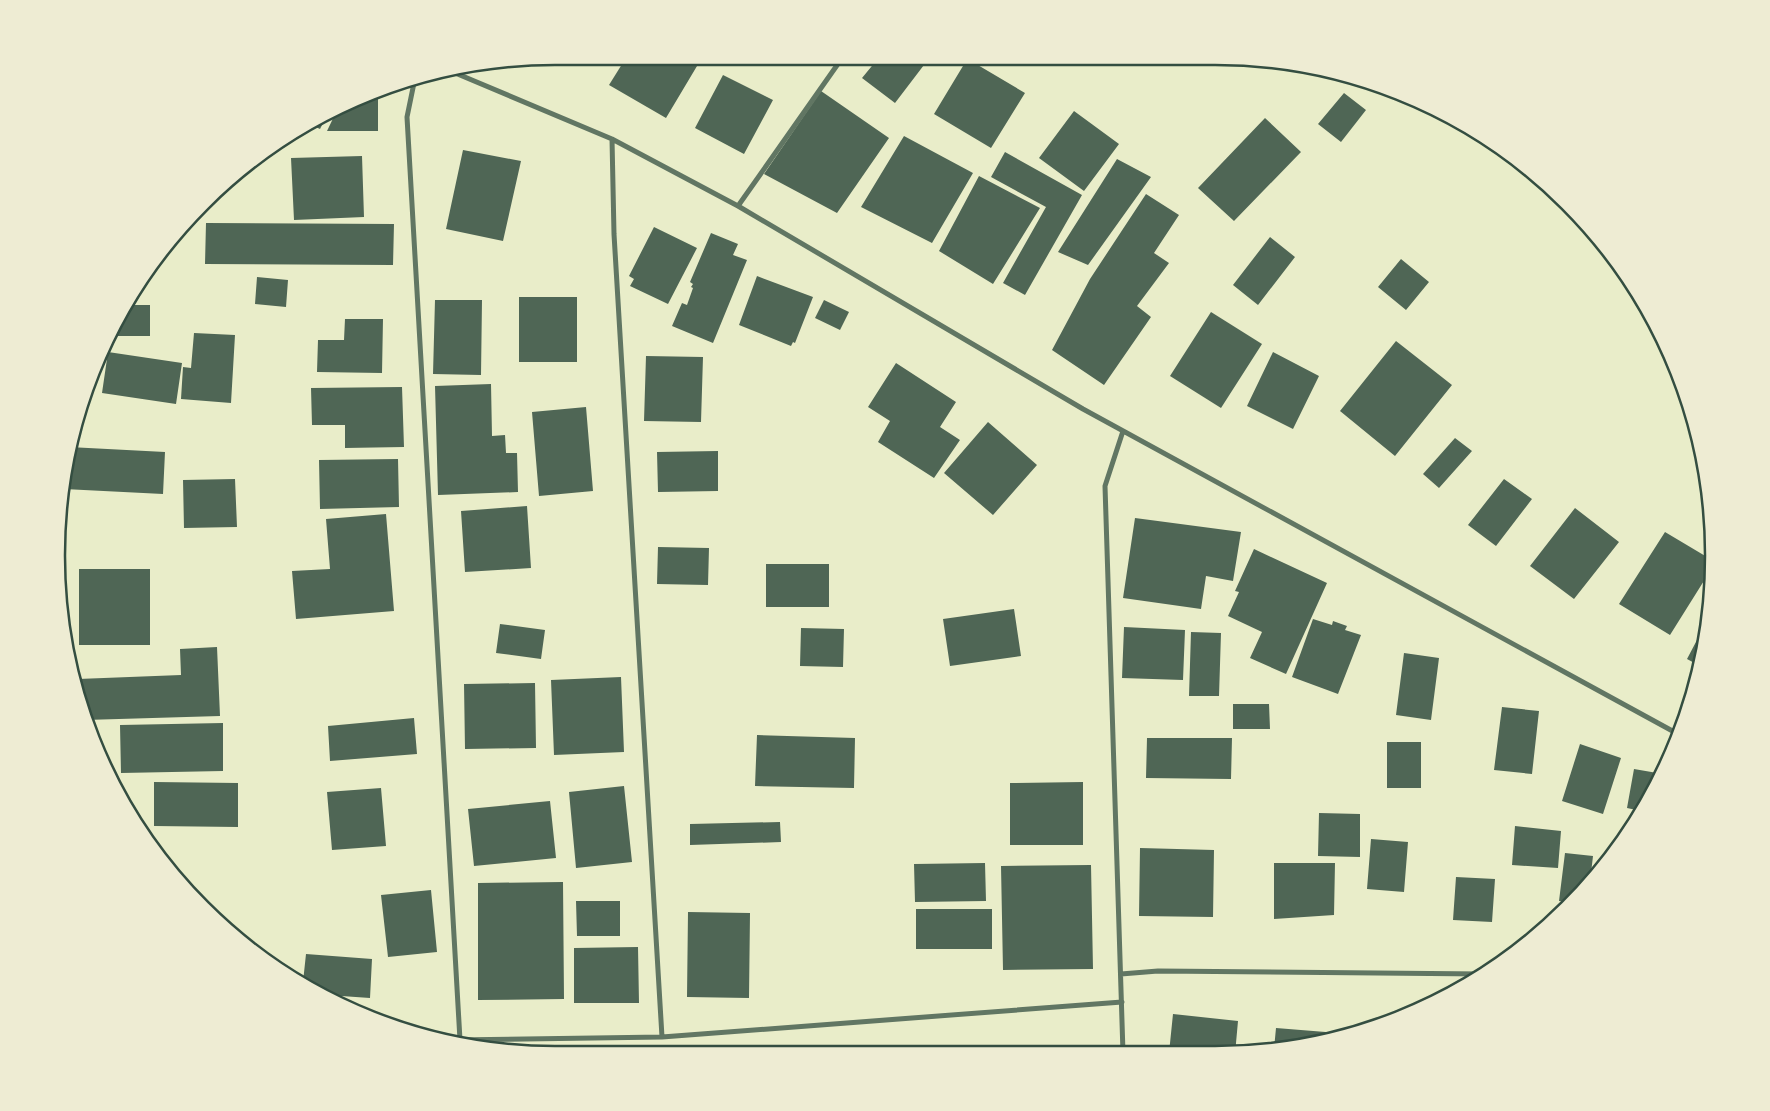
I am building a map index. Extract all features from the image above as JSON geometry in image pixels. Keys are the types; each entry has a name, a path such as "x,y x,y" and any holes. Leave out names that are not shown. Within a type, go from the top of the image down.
{"street":[{"path":"738,206 837,65"},
{"path":"458,74 612,139 738,206 1123,431 1672,731"},
{"path":"413,87 407,117 460,1037"},
{"path":"612,139 616,263 662,1036"},
{"path":"1123,431 1105,486 1106,588 1123,1046"},
{"path":"1121,974 1168,972 1470,974"},
{"path":"477,1040 662,1036 1122,1002"}],"building":[{"path":"622,65 698,65 666,118 609,85"},
{"path":"873,65 924,65 895,103 862,78"},
{"path":"964,65 978,65 1025,93 991,148 934,114"},
{"path":"723,75 773,100 744,154 695,128"},
{"path":"821,91 889,138 837,213 764,174"},
{"path":"1344,93 1366,110 1341,142 1318,124"},
{"path":"378,98 378,131 327,131 333,119"},
{"path":"1074,111 1119,144 1084,191 1039,158"},
{"path":"1265,118 1301,152 1234,221 1198,188"},
{"path":"904,136 973,173 932,243 861,207"},
{"path":"463,150 521,161 503,241 446,229"},
{"path":"1005,152 1082,195 1025,295 1003,283 1046,207 991,177"},
{"path":"362,156 364,217 294,220 291,158"},
{"path":"1117,159 1151,177 1088,265 1058,252"},
{"path":"979,176 1040,208 993,284 939,251"},
{"path":"1146,194 1179,215 1154,253 1169,263 1137,306 1151,317 1104,385 1052,350 1090,279"},
{"path":"206,223 394,224 393,265 205,264"},
{"path":"654,227 697,248 668,304 630,286 634,279 629,276"},
{"path":"711,233 738,244 733,255 747,260 713,343 672,326 682,303 687,305 693,288 691,287 693,284 690,282"},
{"path":"1270,237 1295,257 1258,305 1233,285"},
{"path":"1401,259 1429,282 1406,310 1378,287"},
{"path":"757,276 813,297 795,343 793,342 791,346 739,325"},
{"path":"257,277 288,280 286,307 255,304"},
{"path":"519,297 577,297 577,362 519,362"},
{"path":"435,300 482,300 481,375 433,374"},
{"path":"824,300 849,312 840,330 815,318"},
{"path":"134,305 150,305 150,336 118,336"},
{"path":"1211,312 1262,344 1221,408 1170,376"},
{"path":"345,319 383,319 382,373 317,372 318,340 344,340"},
{"path":"194,333 235,335 231,403 181,399 183,367 191,368"},
{"path":"1396,341 1452,385 1395,456 1340,411"},
{"path":"110,352 182,363 176,404 102,393"},
{"path":"1273,352 1319,376 1293,429 1247,406"},
{"path":"646,356 703,357 701,422 644,421"},
{"path":"896,363 956,402 940,427 960,440 934,478 878,442 890,421 868,407"},
{"path":"491,384 492,436 505,435 506,453 517,453 518,492 438,495 435,386"},
{"path":"402,387 404,447 345,448 345,425 312,425 311,388"},
{"path":"586,407 593,491 539,496 532,412"},
{"path":"988,422 1037,465 993,515 944,473"},
{"path":"1455,438 1472,451 1439,488 1423,474"},
{"path":"77,447 165,452 163,494 69,489"},
{"path":"718,451 718,491 658,492 657,452"},
{"path":"398,459 399,507 320,509 319,460"},
{"path":"235,479 237,527 184,528 183,480"},
{"path":"1504,479 1532,499 1496,546 1468,525"},
{"path":"527,506 531,568 465,572 461,511"},
{"path":"1575,508 1619,542 1574,599 1530,566"},
{"path":"386,514 394,611 296,619 292,571 330,569 326,519"},
{"path":"1135,518 1241,532 1233,581 1206,576 1201,609 1123,598"},
{"path":"1665,532 1705,556 1704,580 1670,635 1619,604"},
{"path":"658,547 709,548 708,585 657,584"},
{"path":"1254,549 1327,583 1286,674 1250,658 1262,632 1228,616 1239,592 1235,591"},
{"path":"766,564 829,564 829,607 766,607"},
{"path":"79,569 150,569 150,645 79,645"},
{"path":"1014,609 1021,656 950,666 943,619"},
{"path":"1313,619 1332,625 1333,621 1347,626 1345,630 1361,635 1338,694 1292,677"},
{"path":"500,624 545,630 541,659 496,653"},
{"path":"1124,627 1185,630 1183,680 1122,678"},
{"path":"801,628 844,629 843,667 800,666"},
{"path":"1191,632 1221,633 1219,696 1189,696"},
{"path":"1698,638 1693,662 1687,659"},
{"path":"217,647 220,716 93,720 81,679 181,675 180,649"},
{"path":"1404,653 1439,658 1431,720 1396,715"},
{"path":"621,677 624,752 554,755 551,680"},
{"path":"535,683 536,748 465,749 464,684"},
{"path":"1233,704 1269,704 1270,729 1233,729"},
{"path":"1502,707 1539,711 1532,774 1494,770"},
{"path":"414,718 417,754 330,761 328,726"},
{"path":"223,723 223,771 121,773 120,725"},
{"path":"757,735 855,738 854,788 755,786"},
{"path":"1147,738 1232,738 1231,779 1146,778"},
{"path":"1387,742 1421,742 1421,788 1387,788"},
{"path":"1580,744 1621,758 1603,814 1562,801"},
{"path":"1634,769 1654,772 1634,809 1627,808"},
{"path":"154,782 238,783 238,827 154,826"},
{"path":"1083,782 1083,845 1010,845 1010,783"},
{"path":"624,786 632,862 576,868 569,792"},
{"path":"381,788 386,846 332,850 327,792"},
{"path":"550,801 556,858 474,866 468,809"},
{"path":"1319,813 1360,814 1360,857 1318,856"},
{"path":"780,822 781,842 690,845 690,824"},
{"path":"1515,826 1561,831 1558,868 1512,865"},
{"path":"1371,839 1408,842 1404,892 1367,889"},
{"path":"1140,848 1214,850 1213,917 1139,916"},
{"path":"1565,853 1593,856 1592,869 1562,901 1559,901"},
{"path":"985,863 986,901 915,902 914,864"},
{"path":"1274,863 1335,863 1334,915 1274,919"},
{"path":"1091,865 1093,969 1003,970 1001,866"},
{"path":"1456,877 1495,879 1492,922 1453,920"},
{"path":"563,882 564,999 478,1000 478,883"},
{"path":"431,890 437,952 388,957 381,895"},
{"path":"576,901 620,901 620,936 577,936"},
{"path":"916,909 992,909 992,949 916,949"},
{"path":"688,912 750,913 749,998 687,997"},
{"path":"638,947 639,1003 574,1003 574,948"},
{"path":"306,954 372,959 370,998 341,996 304,976"},
{"path":"1173,1014 1238,1021 1236,1045 1170,1046"},
{"path":"1276,1028 1328,1032 1310,1037 1275,1042"}]}
